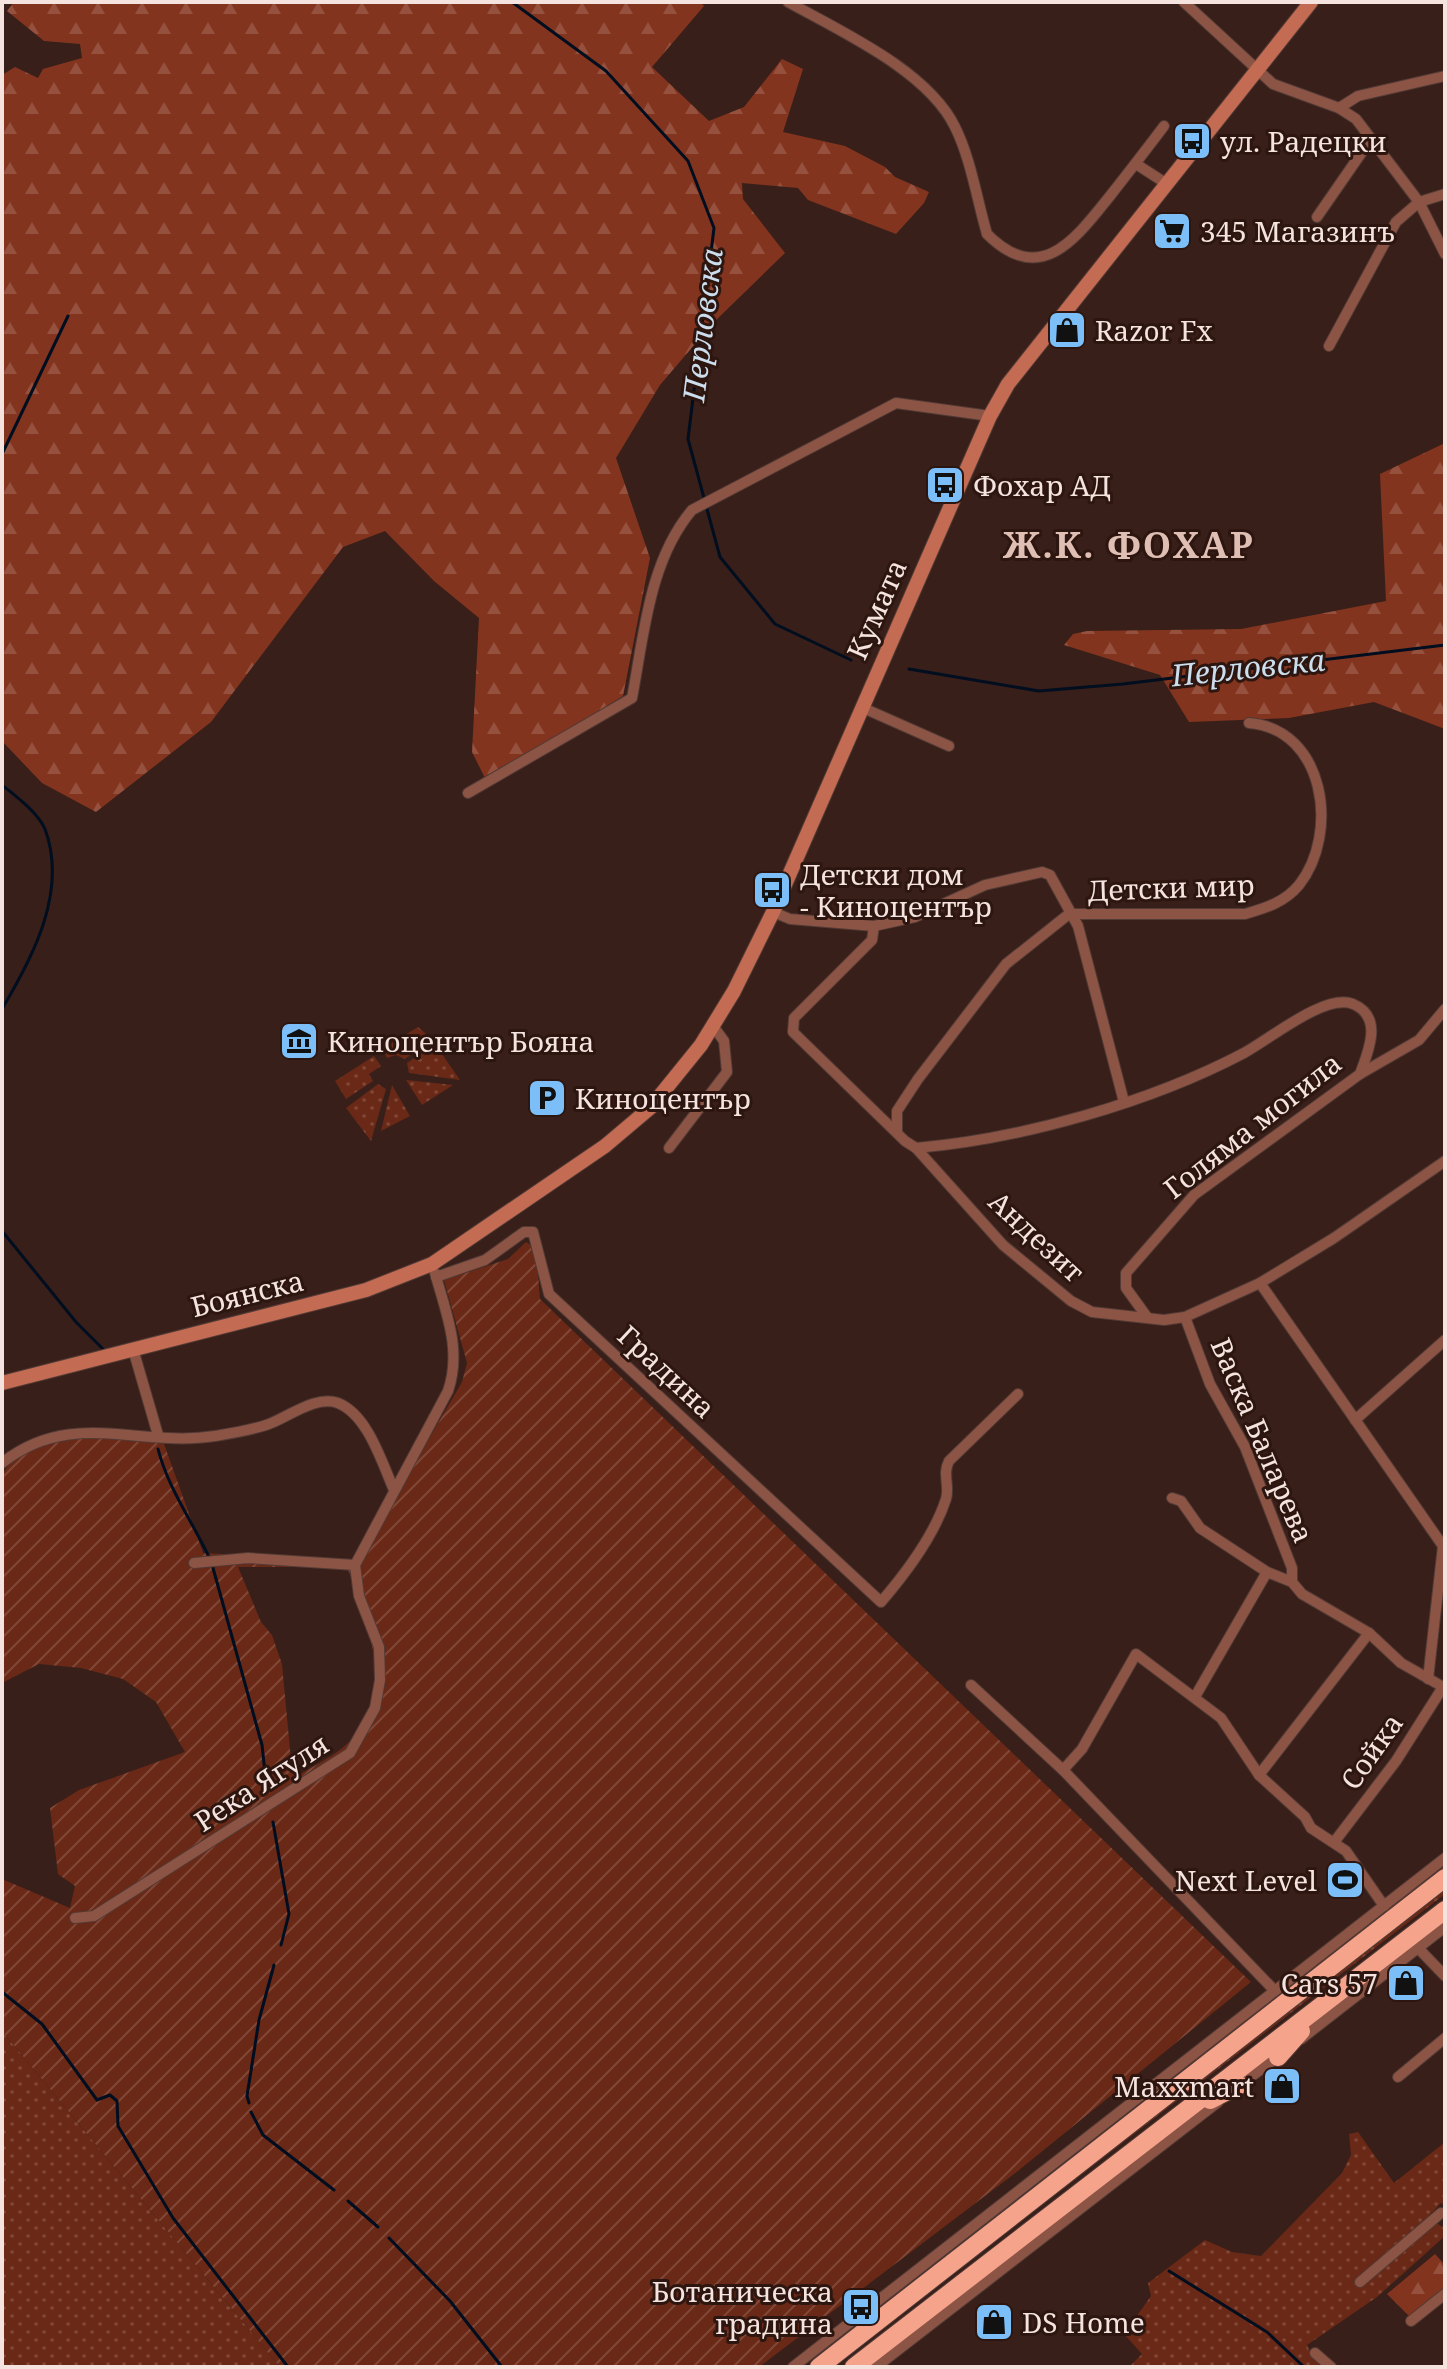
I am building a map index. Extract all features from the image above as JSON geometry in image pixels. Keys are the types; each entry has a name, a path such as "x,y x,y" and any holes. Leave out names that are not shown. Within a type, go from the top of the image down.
{"highway":[{"path":"819,2367 1445,1878"},
{"path":"854,2367 1445,1910"},
{"path":"1278,2057 1332,1996"},
{"path":"1165,2124 1239,2085"}],"main road":[{"name":"Кумата","path":"491,1222 605,1146 650,1108 713,1026 773,912 990,416 1036,345 1311,2"},
{"name":"Боянска","path":"2,1383 434,1271 491,1222"}],"street":[{"path":"788,2 906,72 933,94 956,129 987,234 999,246 1023,255 1042,257 1058,252 1073,242 1164,126"},
{"path":"1184,2 1273,84 1339,108 1356,119 1419,202 1445,254"},
{"path":"1339,108 1358,96 1445,76"},
{"path":"1317,217 1371,139"},
{"path":"1136,164 1167,184"},
{"path":"1329,346 1396,222 1419,202 1445,194"},
{"path":"468,793 632,698 655,582 676,529 692,510 896,403 990,416"},
{"path":"861,707 949,746"},
{"name":"Детски мир","path":"773,912 790,919 874,926 915,917 985,885 1042,872 1055,881 1069,914 1245,914 1270,907 1300,884 1310,866 1321,819 1319,784 1306,755 1284,732 1271,725 1249,723"},
{"path":"897,1131 897,1111 1006,964 1069,914 1078,926 1124,1102"},
{"path":"874,926 872,940 794,1018 793,1032 916,1148"},
{"name":"Голяма могила","path":"916,1148 1018,1131 1164,1092 1246,1052 1334,1001 1354,1004 1367,1016 1373,1035 1360,1074 1203,1188 1137,1257 1126,1273 1126,1288 1147,1317"},
{"path":"1360,1074 1419,1040 1445,1009"},
{"path":"669,1148 727,1072 724,1041 713,1026"},
{"name":"Андезит","path":"916,1148 1003,1245 1071,1301 1092,1312 1147,1317"},
{"path":"1147,1317 1164,1320 1185,1317 1260,1283 1334,1238 1445,1161"},
{"name":"Градина","path":"434,1271 485,1260 524,1232 533,1232 549,1294 881,1602 906,1573 946,1499 945,1468 949,1461 1018,1394"},
{"path":"194,1563 248,1558 355,1565 448,1391 455,1372 456,1356 434,1271"},
{"path":"1260,1283 1444,1546 1428,1679"},
{"name":"Васка Баларева","path":"1185,1317 1210,1384 1245,1447 1292,1568 1292,1582"},
{"path":"1355,1420 1445,1340"},
{"path":"133,1349 158,1435"},
{"path":"2,1463 35,1441 54,1436 97,1431 212,1436 267,1425 309,1405 337,1402 352,1411 372,1443 394,1490"},
{"path":"1172,1498 1181,1501 1200,1528 1267,1572 1292,1582 1302,1594 1369,1633 1401,1663 1444,1687"},
{"name":"Река Ягуля","path":"75,1918 94,1916 104,1911 350,1753 375,1708 380,1680 379,1647 359,1596 355,1565"},
{"path":"1196,1695 1267,1572"},
{"path":"1259,1775 1369,1633"},
{"path":"1063,1770 1082,1749 1136,1654 1196,1695 1221,1718 1259,1775 1305,1817 1311,1828 1335,1841 1384,1906"},
{"path":"971,1685 1063,1770 1275,1991"},
{"name":"Сойка","path":"1335,1841 1396,1761 1444,1687"},
{"path":"793,2367 1445,1858"},
{"path":"876,2367 1445,1927"},
{"path":"1418,1948 1445,1976"},
{"path":"1398,2077 1445,2038"},
{"path":"1428,2209 1443,2214"},
{"path":"1360,2282 1443,2214"},
{"path":"1411,2321 1445,2294"},
{"path":"1315,2353 1331,2367"}],"shaded area":[{"path":"418,1027 432,1039 405,1059 396,1055 387,1058 382,1049"},
{"path":"435,1044 460,1080 409,1073 407,1063"},
{"path":"374,1056 381,1066 369,1074 373,1081 346,1099 335,1081"},
{"path":"406,1080 453,1085 422,1105"},
{"path":"378,1084 386,1089 371,1141 346,1108"},
{"path":"392,1085 410,1116 381,1131"},
{"path":"526,1242 536,1248 540,1299 1251,1982 1014,2174 759,2367 280,2367 2,2031 2,1879 70,1908 75,1886 58,1874 50,1808 79,1790 185,1752 156,1702 123,1679 81,1668 39,1664 2,1683 2,1475 14,1460 52,1442 99,1437 163,1441 203,1553 358,1561 462,1382 467,1363 444,1280 508,1259","holes":["238,1567 347,1567 374,1658 376,1681 372,1703 364,1724 348,1743 301,1774 291,1760 282,1664 272,1635 261,1622"]},
{"path":"1445,1864 1445,1870 1196,2061 1195,2059"},
{"path":"1445,1889 1445,1894 832,2367"},
{"path":"2,2031 280,2367 2,2367"},
{"path":"1358,2132 1394,2183 1445,2142 1445,2205 1441,2203 1427,2218 1445,2228 1445,2236 1377,2297 1307,2345 1314,2360 1323,2367 1129,2367 1142,2354 1124,2334 1151,2296 1148,2283 1205,2240 1232,2252 1261,2256 1342,2173 1351,2155 1349,2134"}],"green space":[{"path":"14,2 700,2 704,6 652,67 709,121 744,107 782,59 803,69 783,132 845,146 885,167 895,177 929,192 924,203 896,234 808,200 798,188 742,183 743,199 785,253 713,323 660,385 616,458 650,558 623,696 486,780 472,752 479,618 434,581 385,531 343,547 211,722 96,812 42,783 2,741 2,75 15,67 38,78 43,69 82,58 80,44 44,41 7,11"},
{"path":"1445,443 1445,729 1374,702 1289,718 1189,722 1160,675 1064,645 1073,634 1087,631 1241,629 1386,601 1380,474"},
{"path":"1435,2254 1445,2265 1445,2290 1411,2318 1387,2294"}],"waterway":[{"name":"Перловска","path":"512,2 606,71 688,161 714,228 688,439 720,557 775,624 851,660"},
{"path":"2,454 68,316"},
{"name":"Перловска","path":"909,669 1039,691 1123,684 1445,645"},
{"path":"2,785 42,823 51,852 52,876 44,923 25,968 2,1009"},
{"path":"2,1231 76,1322 103,1349"},
{"path":"158,1449 174,1491 209,1557"},
{"path":"213,1568 262,1745 267,1791"},
{"path":"273,1822 289,1914 281,1945"},
{"path":"249,2103 247,2096 259,2020 274,1965"},
{"path":"2,1992 42,2024 97,2100 110,2095 117,2101 118,2126 173,2218 288,2367"},
{"path":"251,2112 263,2135 334,2190"},
{"path":"348,2201 378,2227"},
{"path":"389,2238 450,2301 502,2367"},
{"path":"1169,2271 1267,2332 1304,2367"}],"place":[{"name":"ул. Радецки","path":"1192,141"},
{"name":"345 Магазинъ","path":"1172,231"},
{"name":"Razor Fx","path":"1067,330"},
{"name":"Фохар АД","path":"945,485"},
{"name":"Детски дом - Киноцентър","path":"772,890"},
{"name":"Киноцентър Бояна","path":"299,1041"},
{"name":"Киноцентър","path":"547,1098"},
{"name":"Next Level","path":"1345,1880"},
{"name":"Cars 57","path":"1406,1983"},
{"name":"Maxxmart","path":"1282,2086"},
{"name":"Ботаническа градина","path":"861,2307"},
{"name":"DS Home","path":"994,2322"}],"district":[{"name":"Ж.К. ФОХАР","path":"1129,544"}]}
